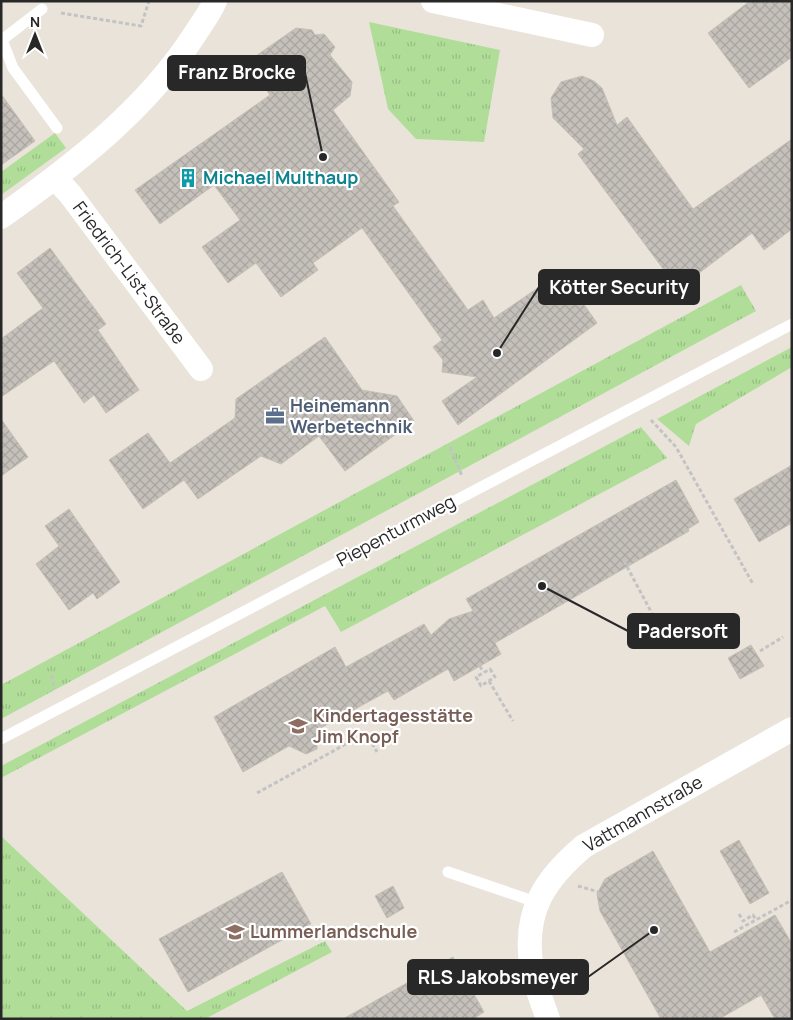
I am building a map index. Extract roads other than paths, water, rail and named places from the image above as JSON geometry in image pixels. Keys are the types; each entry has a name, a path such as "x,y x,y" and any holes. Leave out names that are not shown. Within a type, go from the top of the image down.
{"street":[{"path":"1,217 55,178 142,102 180,56 215,1"},
{"path":"433,1 592,35"},
{"name":"Friedrich-List-Straße","path":"55,178 70,194 201,369"},
{"name":"Vattmannstraße","path":"548,1019 531,964 531,922 536,902 561,865 584,846 792,729"}],"lane":[{"path":"42,9 2,40 13,68 57,128"},
{"name":"Piepenturmweg","path":"1,739 792,324"},
{"path":"448,872 536,902"}],"place":[{"name":"Franz Brocke","path":"323,157"},
{"name":"Michael Multhaup","path":"188,178"},
{"name":"Kötter Security","path":"497,353"},
{"name":"Heinemann Werbetechnik","path":"275,416"},
{"name":"Padersoft","path":"542,586"},
{"name":"Kindertagesstätte Jim Knopf","path":"298,726"},
{"name":"RLS Jakobsmeyer","path":"654,930"},
{"name":"Lummerlandschule","path":"235,932"}]}
